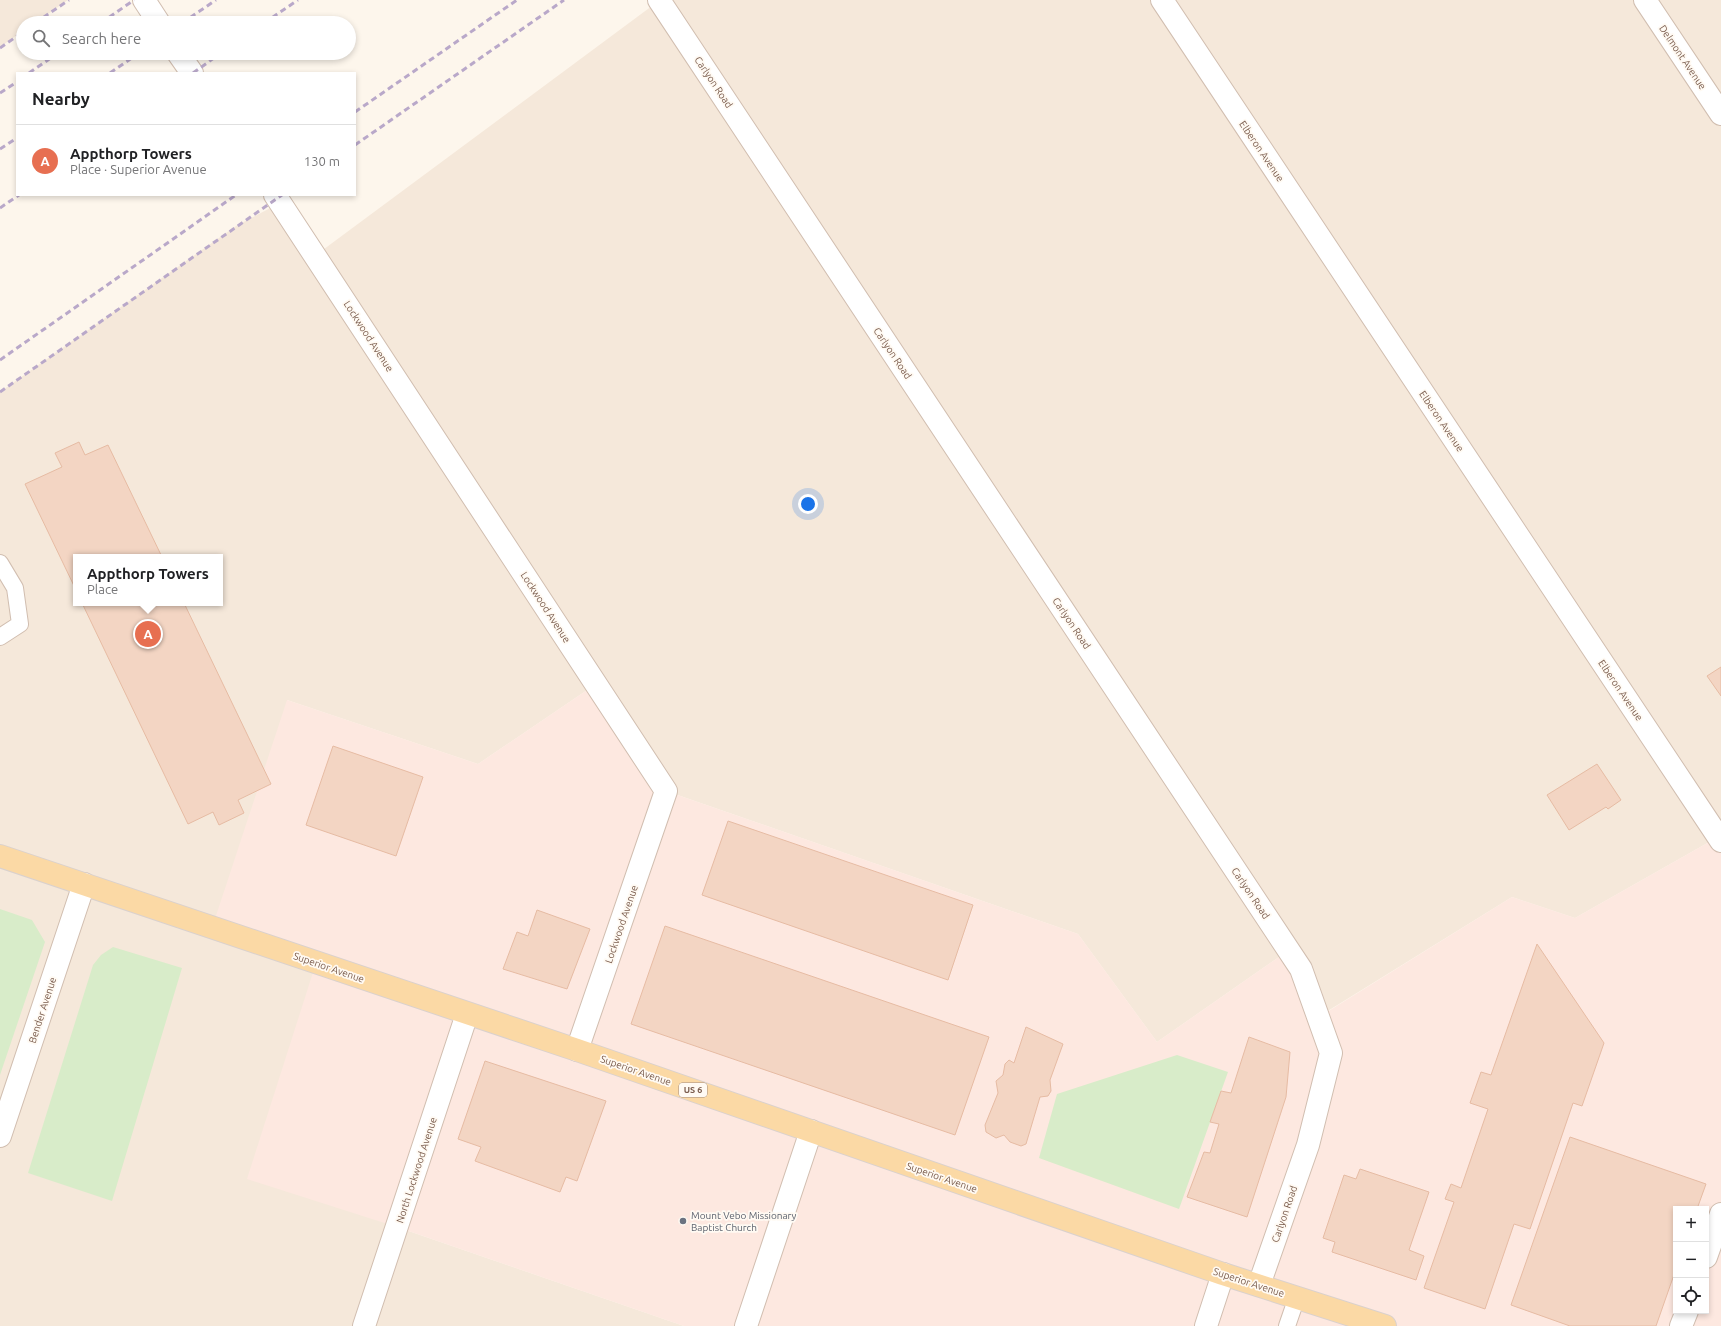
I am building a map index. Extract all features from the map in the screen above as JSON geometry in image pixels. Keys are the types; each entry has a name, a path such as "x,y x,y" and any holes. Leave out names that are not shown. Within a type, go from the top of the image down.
{"main road":[{"name":"Superior Avenue","path":"0,856 577,1050 1224,1274 1259,1284 1385,1326"}],"street":[{"path":"144,0 154,16"},
{"name":"Carlyon Road","path":"659,0 1301,969 1331,1053 1308,1145 1259,1284"},
{"name":"Elberon Avenue","path":"1162,0 1721,841"},
{"name":"Delmont Avenue","path":"1645,0 1721,114"},
{"path":"183,60 191,72"},
{"name":"Lockwood Avenue","path":"276,196 666,791 577,1050"},
{"name":"Bender Avenue","path":"0,1136 84,884"},
{"name":"North Lockwood Avenue","path":"364,1326 467,1014"},
{"path":"746,1326 811,1132"},
{"path":"1709,1248 1721,1214"},
{"path":"1206,1326 1224,1274"},
{"path":"1682,1326 1686,1314"}],"lane":[{"path":"0,563 15,588 20,624 0,637"},
{"path":"1287,1326 1296,1297"}],"shaded area":[{"path":"0,0 68,0 45,16 16,16 16,36 0,47"},
{"path":"660,0 1721,0 1721,841 1718,837 1575,918 1512,897 1318,1017 1289,950 1157,1042 1078,934 666,791 596,684 478,764 287,700 316,963 397,1227 684,1326 0,1326 0,392 236,226 280,203 316,255"},
{"path":"596,684 666,791 1078,934 1157,1042 1289,950 1319,1017 1512,897 1575,918 1718,837 1721,841 1721,1326 684,1326 397,1227 247,1179 316,963 212,928 287,700 478,764"}],"green space":[{"path":"0,909 32,920 45,942 0,1075"},
{"path":"113,947 182,968 112,1201 28,1173 93,965 101,955"},
{"path":"1177,1055 1228,1072 1179,1209 1039,1158 1057,1094"}],"building":[{"path":"79,442 85,455 108,445 161,554 73,554 73,584 25,484 62,467 55,453"},
{"path":"83,606 185,606 271,784 238,800 244,813 219,825 213,812 188,824"},
{"path":"1721,667 1721,696 1707,676"},
{"path":"333,746 423,777 396,856 306,825"},
{"path":"1597,764 1621,800 1608,809 1606,807 1569,830 1547,795"},
{"path":"728,821 973,905 948,980 702,895"},
{"path":"537,910 590,929 567,989 503,969 517,932 528,936"},
{"path":"665,926 989,1037 955,1135 631,1024"},
{"path":"1537,944 1604,1043 1582,1106 1573,1103 1530,1229 1514,1224 1485,1309 1424,1288 1454,1202 1445,1199 1451,1184 1461,1188 1488,1109 1470,1103 1481,1072 1491,1075"},
{"path":"1026,1027 1063,1044 1050,1080 1051,1091 1048,1096 1040,1097 1026,1144 1021,1146 1010,1142 1004,1135 996,1138 986,1132 985,1125 998,1093 996,1081 1003,1075 1005,1064 1009,1060 1014,1063"},
{"path":"1249,1037 1290,1052 1286,1097 1247,1217 1187,1197 1204,1152 1210,1153 1219,1124 1210,1122 1221,1091 1231,1093"},
{"path":"485,1061 606,1101 577,1181 566,1177 560,1192 475,1161 481,1147 458,1139"},
{"path":"1570,1137 1706,1184 1698,1206 1673,1206 1673,1278 1656,1326 1570,1326 1511,1305"},
{"path":"1360,1169 1429,1192 1409,1250 1424,1256 1416,1280 1332,1252 1335,1242 1323,1238 1344,1175 1356,1179"}],"railway":[{"path":"45,16 69,0"},
{"path":"111,16 134,0"},
{"path":"192,16 216,0"},
{"path":"274,16 298,0"},
{"path":"356,111 517,0"},
{"path":"356,144 564,0"},
{"path":"0,48 16,37"},
{"path":"30,72 48,60"},
{"path":"111,72 129,60"},
{"path":"194,72 211,60"},
{"path":"0,93 16,83"},
{"path":"0,149 16,139"},
{"path":"0,208 18,196"},
{"path":"0,360 235,196"},
{"path":"0,392 281,196"}],"place":[{"name":"Appthorp Towers","path":"148,634"},
{"name":"Mount Vebo Missionary Baptist Church","path":"683,1221"}]}
